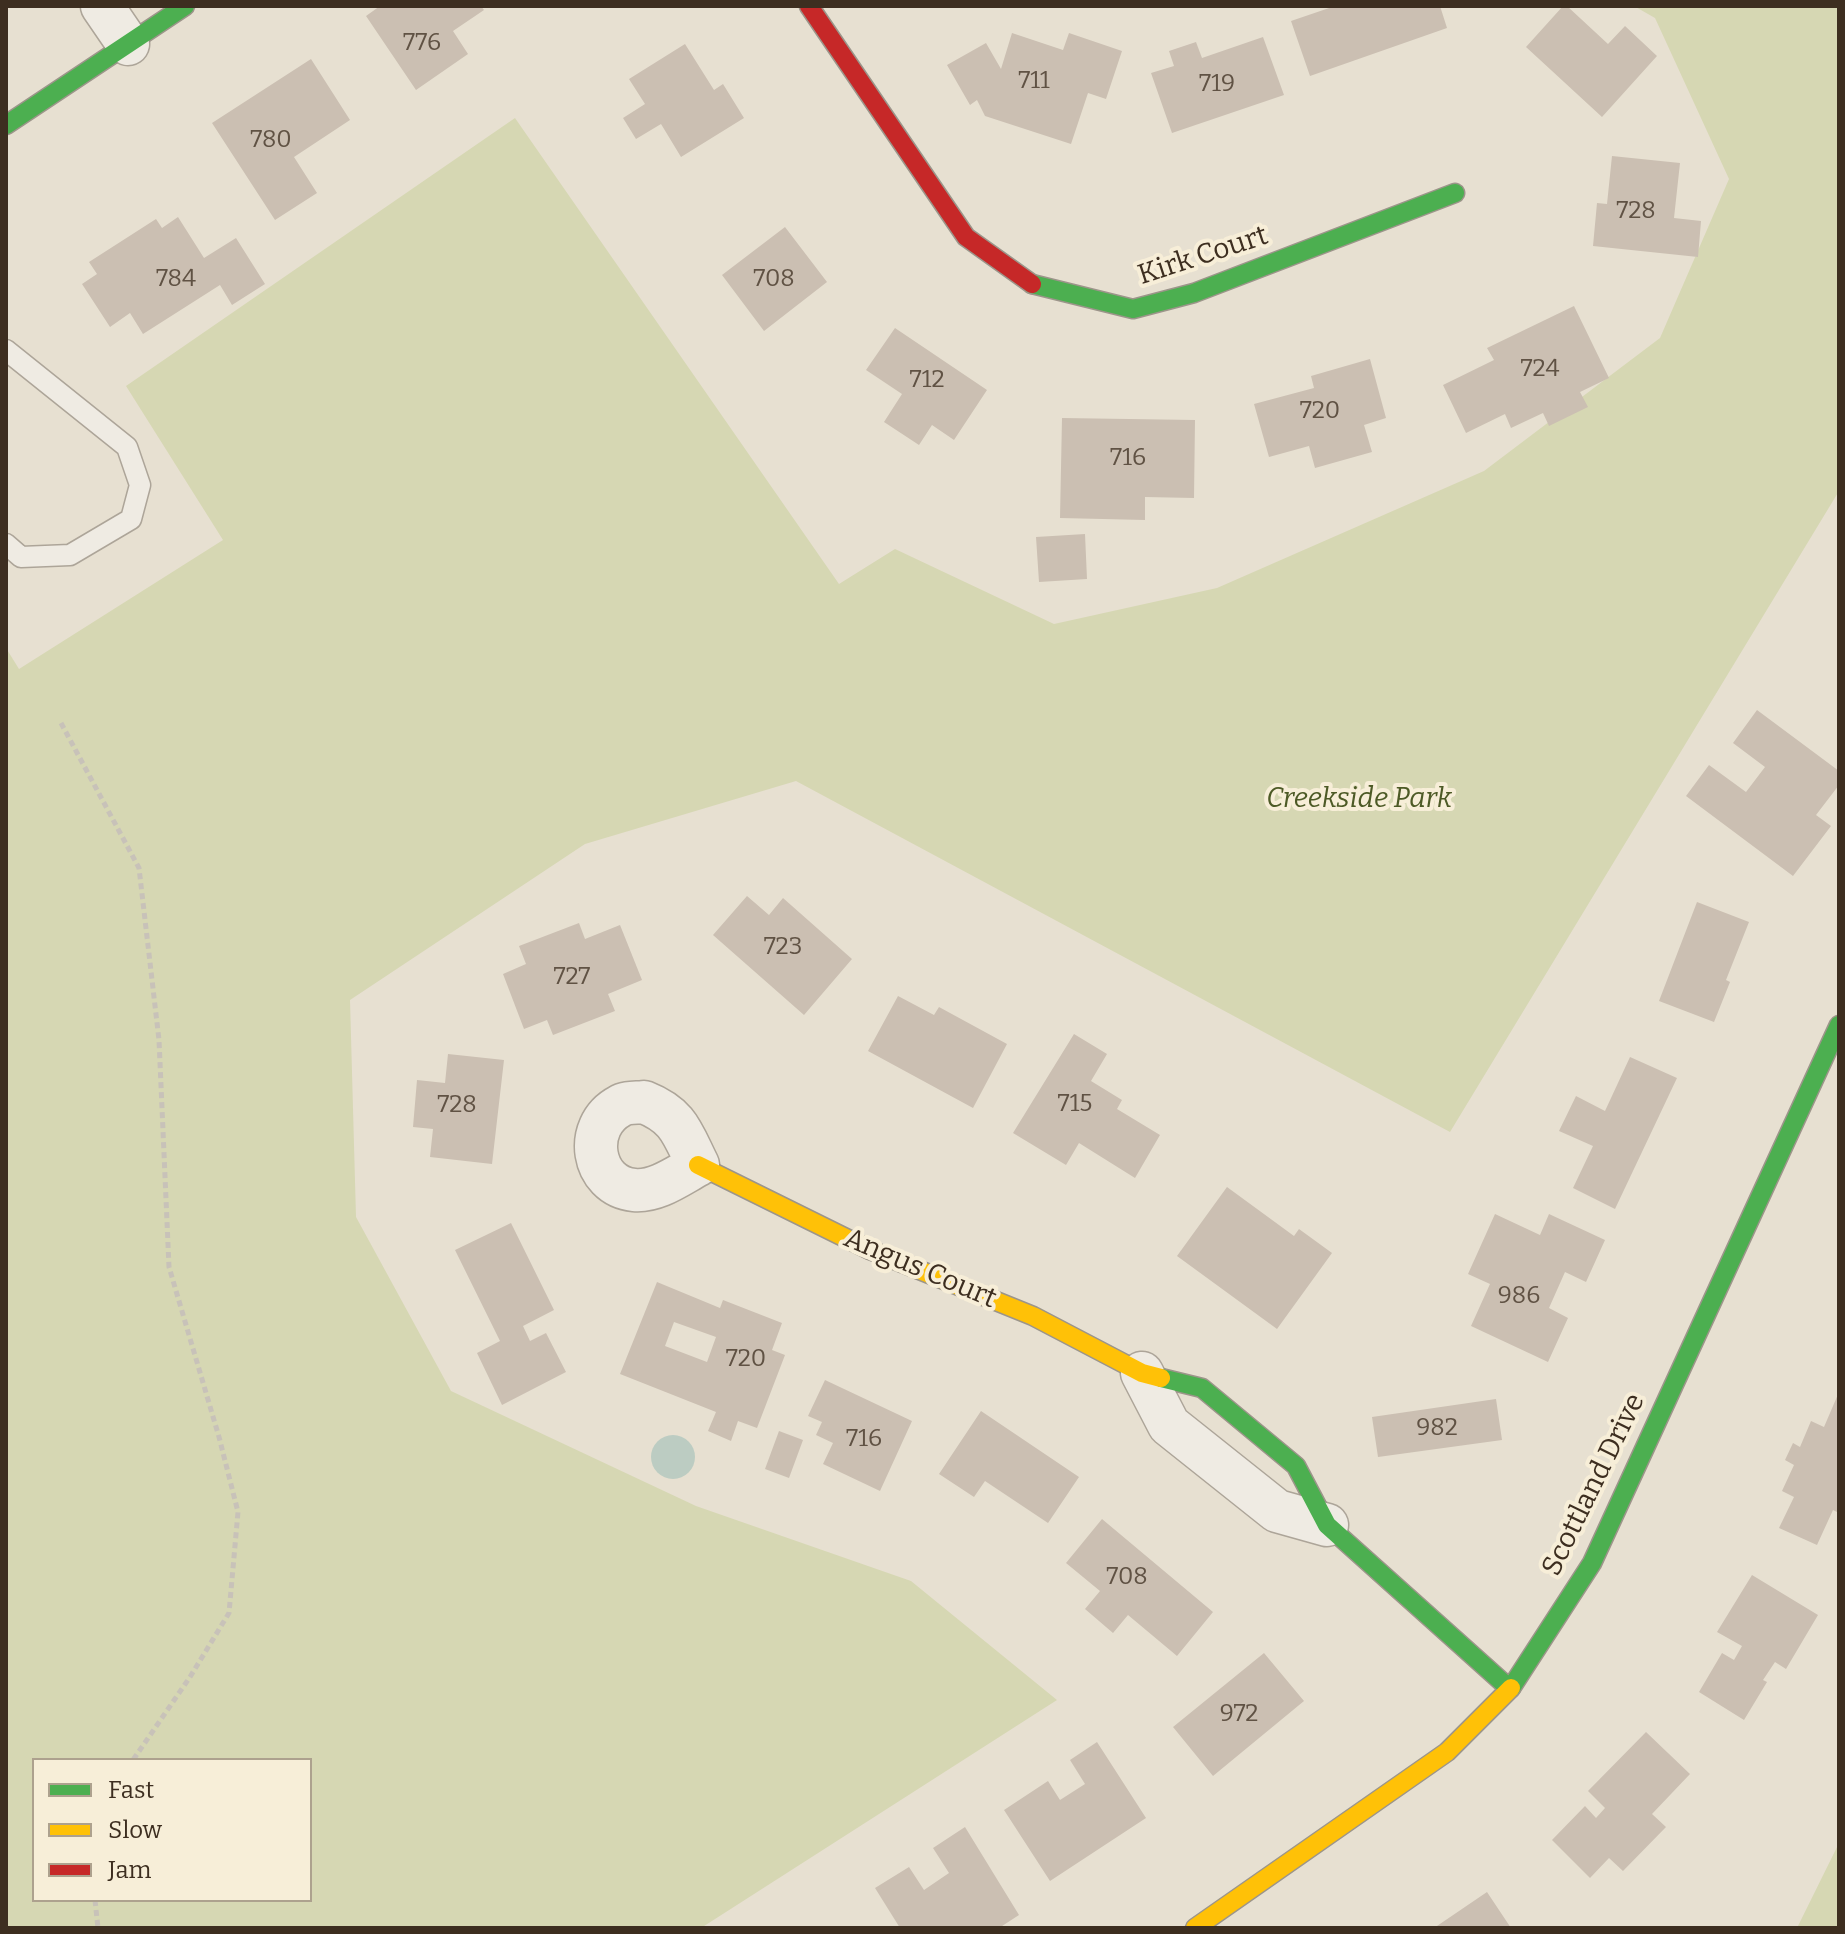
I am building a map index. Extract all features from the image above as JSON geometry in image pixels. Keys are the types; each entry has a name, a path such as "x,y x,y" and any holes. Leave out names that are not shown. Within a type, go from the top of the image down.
{"street":[{"path":"102,6 128,44"},
{"path":"6,125 185,6"},
{"name":"Kirk Court","path":"809,6 966,237 1033,285 1133,309 1194,293 1455,193"},
{"name":"Scottland Drive","path":"1195,1928 1447,1752 1510,1689 1592,1563 1837,1033"},
{"name":"Angus Court","path":"698,1165 844,1238 1033,1316 1142,1373 1169,1425 1277,1511 1327,1525 1510,1689"}],"lane":[{"path":"6,350 127,447 140,485 131,519 70,555 21,557 6,544"}],"path":[{"path":"61,723 139,868 159,1040 169,1267 238,1512 229,1613 134,1758"},
{"path":"95,1902 98,1928"}],"green space":[{"name":"Creekside Park","path":"1634,6 1839,6 1839,491 1450,1132 796,781 585,844 350,1000 356,1217 451,1391 696,1506 911,1581 1057,1700 701,1928 6,1928 6,648 19,669 223,540 126,386 515,118 839,584 895,549 1054,624 1217,588 1484,471 1660,338 1729,179 1655,18"},
{"path":"1839,1843 1839,1928 1797,1928"}],"shaded area":[{"path":"673,1435 689,1441 695,1457 689,1473 673,1479 657,1473 651,1457 657,1441"}],"building":[{"path":"380,6 481,6 484,10 453,31 468,54 416,90 366,16"},
{"path":"1335,6 1440,6 1447,28 1310,76 1291,21"},
{"path":"1563,6 1567,6 1608,44 1625,26 1657,56 1602,117 1526,47"},
{"path":"1012,33 1063,50 1069,33 1122,51 1106,99 1088,93 1071,144 985,116 977,100 970,105 947,65 986,43 1001,69"},
{"path":"1263,37 1284,95 1172,133 1151,73 1174,66 1169,51 1196,42 1202,58"},
{"path":"685,44 714,90 723,84 744,118 681,157 661,124 636,139 623,118 645,104 629,79"},
{"path":"311,59 350,120 294,157 317,193 275,220 212,123"},
{"path":"1612,156 1680,163 1674,218 1701,221 1698,257 1593,246 1597,203 1607,204"},
{"path":"178,217 204,258 236,238 265,284 232,305 220,285 143,334 130,313 110,327 82,284 97,274 89,262 156,219 162,228"},
{"path":"785,227 827,282 764,331 722,275"},
{"path":"1574,306 1609,378 1580,392 1588,407 1549,426 1543,413 1511,428 1505,414 1466,433 1443,385 1494,360 1487,348"},
{"path":"895,328 987,390 954,440 932,425 919,445 884,422 902,394 866,370"},
{"path":"1370,359 1386,418 1364,425 1372,452 1315,468 1309,446 1269,457 1254,404 1314,388 1311,376"},
{"path":"1062,418 1195,420 1194,498 1145,497 1145,520 1060,518"},
{"path":"1085,534 1087,579 1039,582 1036,537"},
{"path":"1757,710 1839,771 1839,785 1816,815 1831,826 1793,876 1686,796 1709,765 1746,792 1765,767 1733,743"},
{"path":"747,896 769,915 783,898 852,959 804,1015 713,935"},
{"path":"1697,902 1749,922 1726,980 1730,982 1714,1022 1659,1001"},
{"path":"579,923 585,939 620,925 642,980 608,994 615,1011 553,1035 547,1020 524,1029 503,974 526,964 519,946"},
{"path":"898,996 934,1015 939,1007 1007,1044 973,1108 868,1051"},
{"path":"1074,1034 1107,1054 1091,1081 1122,1100 1117,1109 1160,1135 1135,1178 1079,1143 1066,1165 1013,1133"},
{"path":"448,1054 504,1060 492,1164 430,1157 433,1129 413,1127 417,1080 445,1083"},
{"path":"1630,1057 1677,1078 1615,1209 1573,1188 1593,1146 1559,1131 1576,1096 1605,1111"},
{"path":"1227,1187 1294,1236 1299,1229 1332,1253 1277,1329 1177,1256"},
{"path":"1495,1214 1540,1235 1549,1214 1605,1240 1586,1282 1565,1272 1549,1308 1568,1318 1548,1362 1471,1326 1490,1284 1468,1274"},
{"path":"511,1223 554,1310 523,1326 530,1341 546,1333 566,1372 502,1405 477,1353 500,1341 455,1250"},
{"path":"657,1282 720,1308 723,1300 782,1323 772,1350 785,1355 757,1428 738,1421 731,1441 708,1431 716,1412 620,1374","holes":["674,1322 716,1337 707,1362 665,1346"]},
{"path":"825,1380 912,1421 880,1491 823,1464 833,1443 816,1435 822,1422 808,1416"},
{"path":"1839,1392 1839,1513 1833,1510 1817,1545 1779,1528 1794,1497 1782,1491 1794,1465 1785,1460 1793,1443 1800,1447 1811,1421 1824,1427"},
{"path":"1496,1399 1502,1440 1378,1457 1372,1417"},
{"path":"981,1411 1079,1477 1048,1523 985,1481 974,1497 939,1474"},
{"path":"779,1431 803,1440 789,1478 765,1469"},
{"path":"1102,1519 1213,1612 1177,1656 1128,1615 1113,1633 1085,1609 1100,1591 1066,1563"},
{"path":"1752,1575 1818,1615 1786,1669 1775,1662 1744,1720 1699,1692 1722,1653 1734,1660 1742,1646 1717,1632"},
{"path":"1264,1653 1304,1701 1213,1776 1173,1727"},
{"path":"1646,1732 1690,1774 1652,1814 1666,1827 1623,1871 1609,1858 1590,1878 1552,1840 1585,1806 1596,1818 1605,1808 1588,1791"},
{"path":"1097,1742 1146,1818 1050,1881 1004,1810 1048,1781 1060,1800 1085,1784 1070,1760"},
{"path":"965,1827 1019,1915 999,1928 900,1928 875,1888 909,1867 924,1890 949,1873 933,1848"},
{"path":"1487,1892 1511,1928 1434,1928"}],"traffic: fast":[{"path":"6,125 185,6"},
{"path":"1032,284 1133,309 1194,293 1455,193"},
{"path":"1511,1688 1592,1563 1839,1025"},
{"path":"1161,1378 1202,1388 1296,1466 1327,1525 1510,1689"}],"traffic: slow":[{"path":"698,1165 870,1250 1033,1316 1142,1373 1161,1378"},
{"path":"1195,1928 1447,1752 1511,1688"}],"traffic: jam":[{"path":"809,6 966,237 1032,284"}]}
